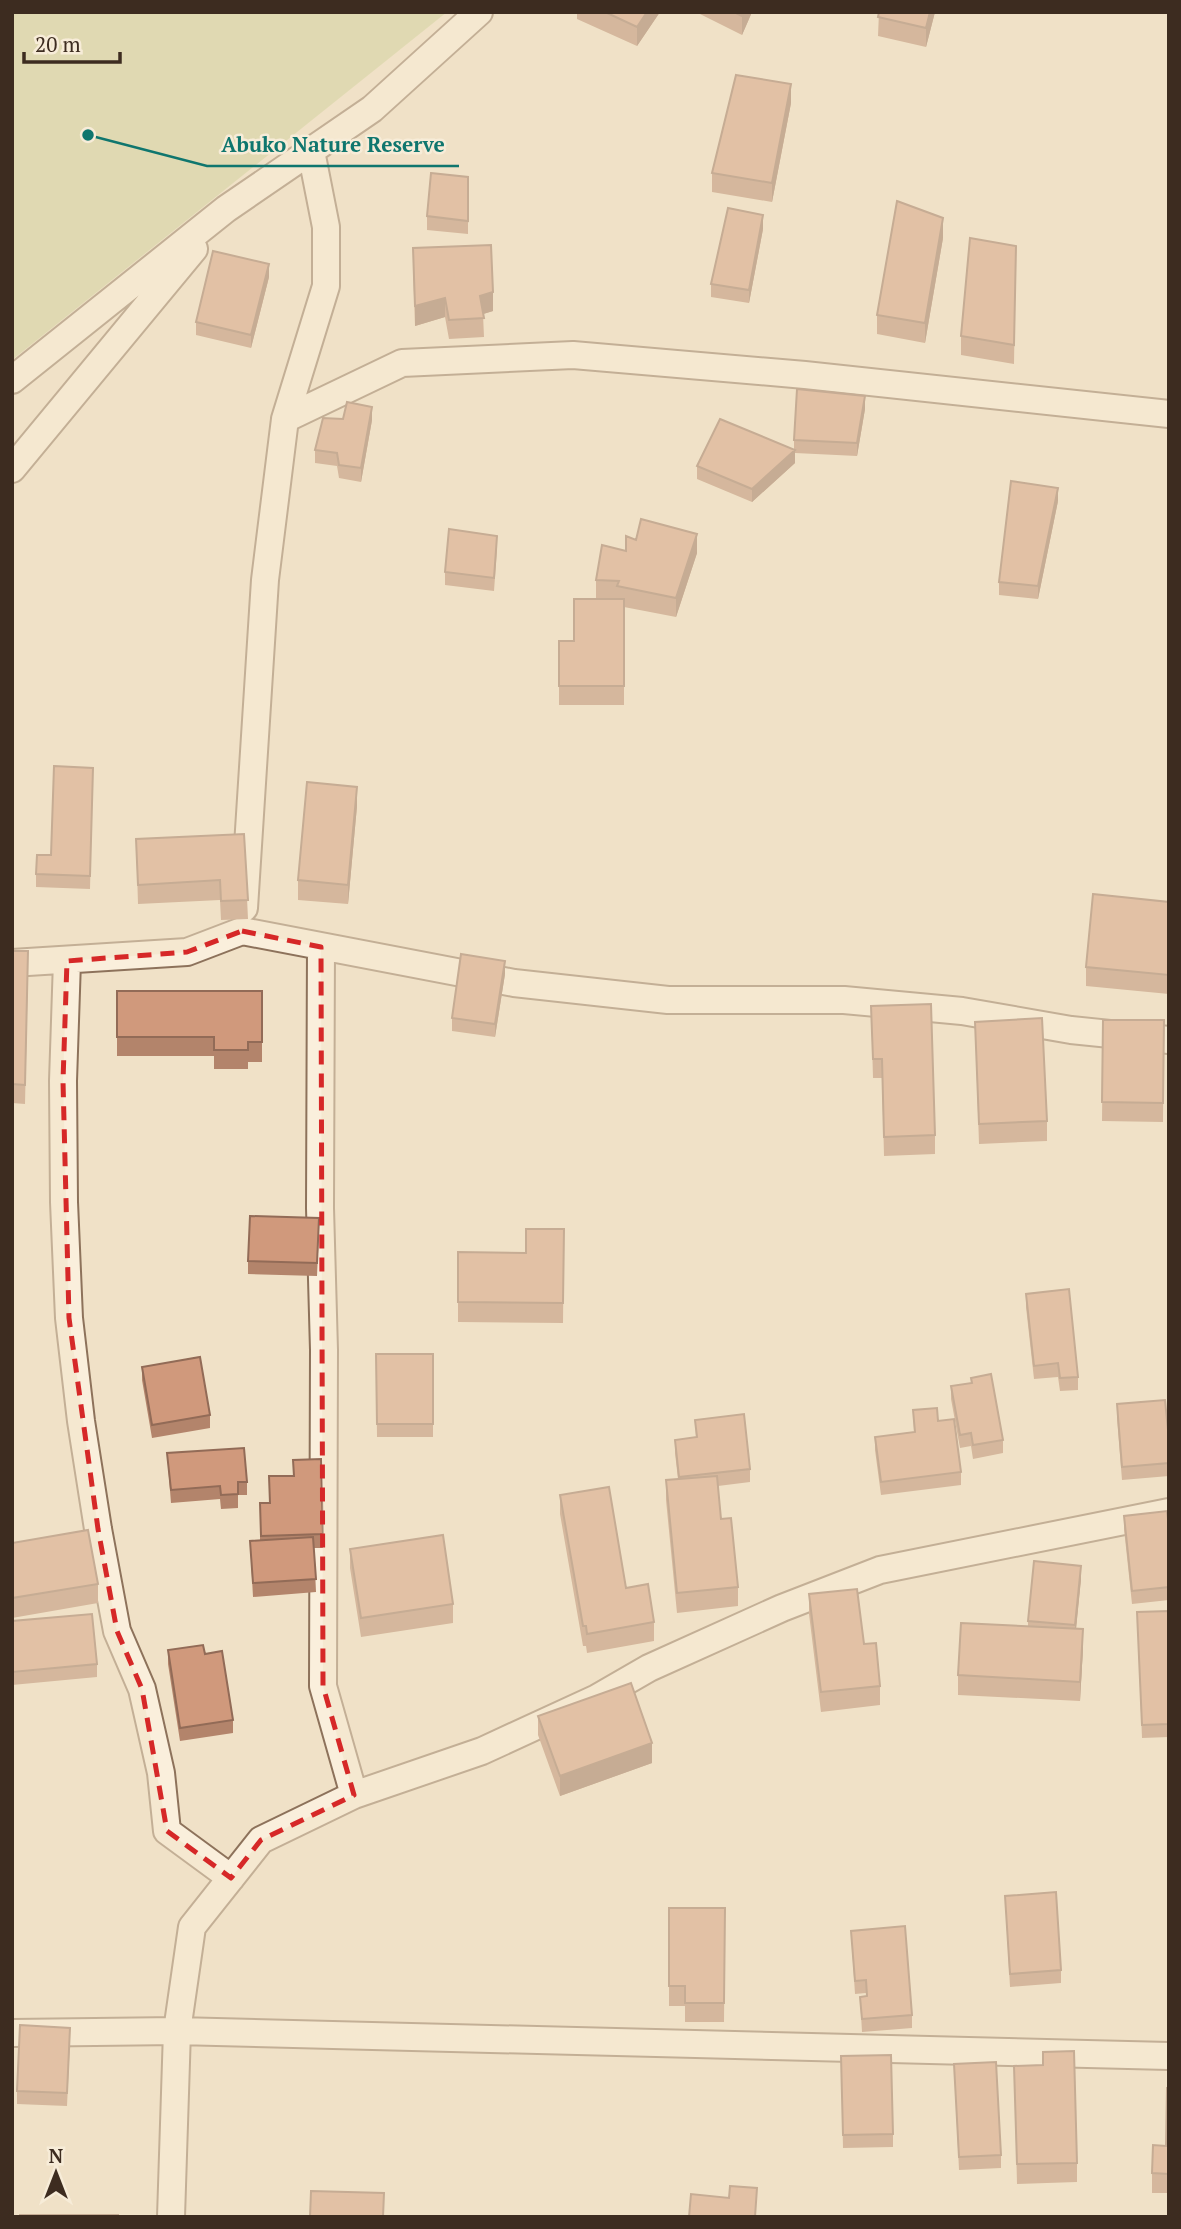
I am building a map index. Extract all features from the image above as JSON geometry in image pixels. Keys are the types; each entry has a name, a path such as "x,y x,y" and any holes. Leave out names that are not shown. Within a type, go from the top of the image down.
{"street":[{"path":"12,380 226,209 372,109 479,12"},
{"path":"243,931 265,580 285,419 327,286 327,227 311,151"},
{"path":"12,469 226,209"},
{"path":"285,419 402,363 573,355 805,374 1169,414"},
{"path":"12,963 187,953 243,931 514,983 668,1000 844,1000 962,1011 1071,1030 1169,1040"},
{"path":"321,947 323,1686 354,1795"},
{"path":"67,961 63,1081 69,1318 97,1529 117,1631 142,1689 161,1773 167,1831 231,1878"},
{"path":"171,2217 177,2031 192,1927 261,1840 354,1795 482,1751 597,1698 673,1657 782,1608 880,1570 1169,1512"},
{"path":"12,2032 177,2031 1169,2056"}],"highlighted area":[{"path":"242,931 321,947 323,1686 354,1795 261,1840 231,1878 167,1831 142,1689 117,1631 98,1529 69,1318 63,1081 67,961 187,952"}],"green space":[{"path":"12,12 447,12 12,360"}],"building":[{"path":"605,12 647,12 637,27"},
{"path":"879,12 930,12 926,28 878,17"},
{"path":"736,75 791,84 772,183 712,173"},
{"path":"431,173 468,177 468,221 427,216"},
{"path":"897,201 943,218 925,323 877,315"},
{"path":"728,208 763,215 749,290 711,284"},
{"path":"970,238 1016,246 1014,345 961,336"},
{"path":"491,245 493,292 480,296 484,318 449,320 445,298 415,306 413,248"},
{"path":"213,251 269,264 251,335 196,322"},
{"path":"797,389 865,396 857,443 794,440"},
{"path":"347,402 372,407 361,468 339,465 337,453 315,450 323,418 343,419"},
{"path":"720,419 795,450 752,489 697,466"},
{"path":"1011,481 1058,488 1038,586 999,582"},
{"path":"641,519 697,534 676,598 617,586 619,581 596,580 602,545 626,551 626,536 636,540"},
{"path":"449,529 497,536 494,578 445,572"},
{"path":"574,599 624,599 624,686 559,686 559,641 574,641"},
{"path":"54,766 93,768 90,876 36,874 37,855 51,855"},
{"path":"307,782 357,787 348,885 298,880"},
{"path":"244,834 248,900 221,901 220,880 138,885 136,839"},
{"path":"1093,894 1169,902 1169,975 1086,967"},
{"path":"12,951 28,951 25,1085 12,1084"},
{"path":"461,954 505,961 495,1024 452,1018"},
{"path":"117,991 262,991 262,1042 248,1042 248,1050 214,1050 214,1037 117,1037"},
{"path":"931,1004 935,1135 884,1137 882,1059 873,1059 871,1006"},
{"path":"1042,1018 1047,1121 979,1124 975,1022"},
{"path":"1103,1020 1164,1020 1163,1103 1102,1102"},
{"path":"250,1216 319,1218 317,1263 248,1261"},
{"path":"526,1229 564,1229 563,1303 458,1302 458,1252 526,1253"},
{"path":"1069,1289 1078,1377 1060,1378 1058,1363 1034,1366 1026,1294"},
{"path":"376,1354 433,1354 433,1424 377,1424"},
{"path":"200,1357 210,1415 152,1425 142,1367"},
{"path":"991,1374 1003,1440 973,1445 971,1433 960,1435 951,1386 972,1383 971,1378"},
{"path":"1165,1400 1169,1463 1122,1467 1117,1404"},
{"path":"937,1408 938,1421 954,1419 961,1472 881,1482 875,1437 915,1432 913,1410"},
{"path":"744,1414 750,1469 679,1477 675,1440 697,1437 695,1420"},
{"path":"244,1448 247,1482 238,1482 238,1494 221,1495 220,1486 171,1490 167,1453"},
{"path":"321,1459 323,1534 261,1536 260,1503 270,1503 269,1476 294,1476 293,1460"},
{"path":"717,1476 721,1519 731,1518 738,1587 677,1593 666,1480"},
{"path":"609,1487 626,1588 648,1584 654,1622 587,1634 586,1626 583,1626 560,1495"},
{"path":"1167,1511 1169,1587 1132,1591 1124,1516"},
{"path":"88,1530 98,1584 12,1598 12,1543"},
{"path":"443,1535 453,1604 361,1618 350,1549"},
{"path":"313,1537 316,1579 253,1583 250,1541"},
{"path":"1034,1561 1081,1566 1075,1625 1028,1621"},
{"path":"857,1589 864,1644 876,1643 880,1686 821,1692 809,1594"},
{"path":"1169,1611 1169,1724 1142,1725 1137,1612"},
{"path":"92,1614 97,1664 12,1672 12,1621"},
{"path":"961,1623 1083,1629 1080,1682 958,1675"},
{"path":"203,1645 205,1654 222,1651 233,1720 180,1728 168,1650"},
{"path":"631,1683 652,1743 560,1776 538,1716"},
{"path":"1056,1892 1061,1970 1010,1974 1005,1896"},
{"path":"669,1908 725,1908 724,2003 685,2003 685,1986 669,1986"},
{"path":"905,1926 912,2015 862,2019 860,1997 867,1996 866,1980 855,1981 851,1931"},
{"path":"20,2025 70,2028 67,2093 17,2091"},
{"path":"1074,2051 1077,2163 1017,2164 1014,2066 1043,2065 1043,2052"},
{"path":"891,2055 893,2134 843,2135 841,2056"},
{"path":"996,2062 1001,2155 959,2157 954,2064"},
{"path":"1167,2088 1169,2174 1152,2173 1153,2145 1166,2146"},
{"path":"730,2186 757,2188 755,2217 689,2217 691,2194 729,2198"},
{"path":"311,2191 384,2193 383,2217 310,2217"},
{"path":"118,2215 118,2217 20,2217"}],"place":[{"name":"Abuko Nature Reserve","path":"88,135"}]}
